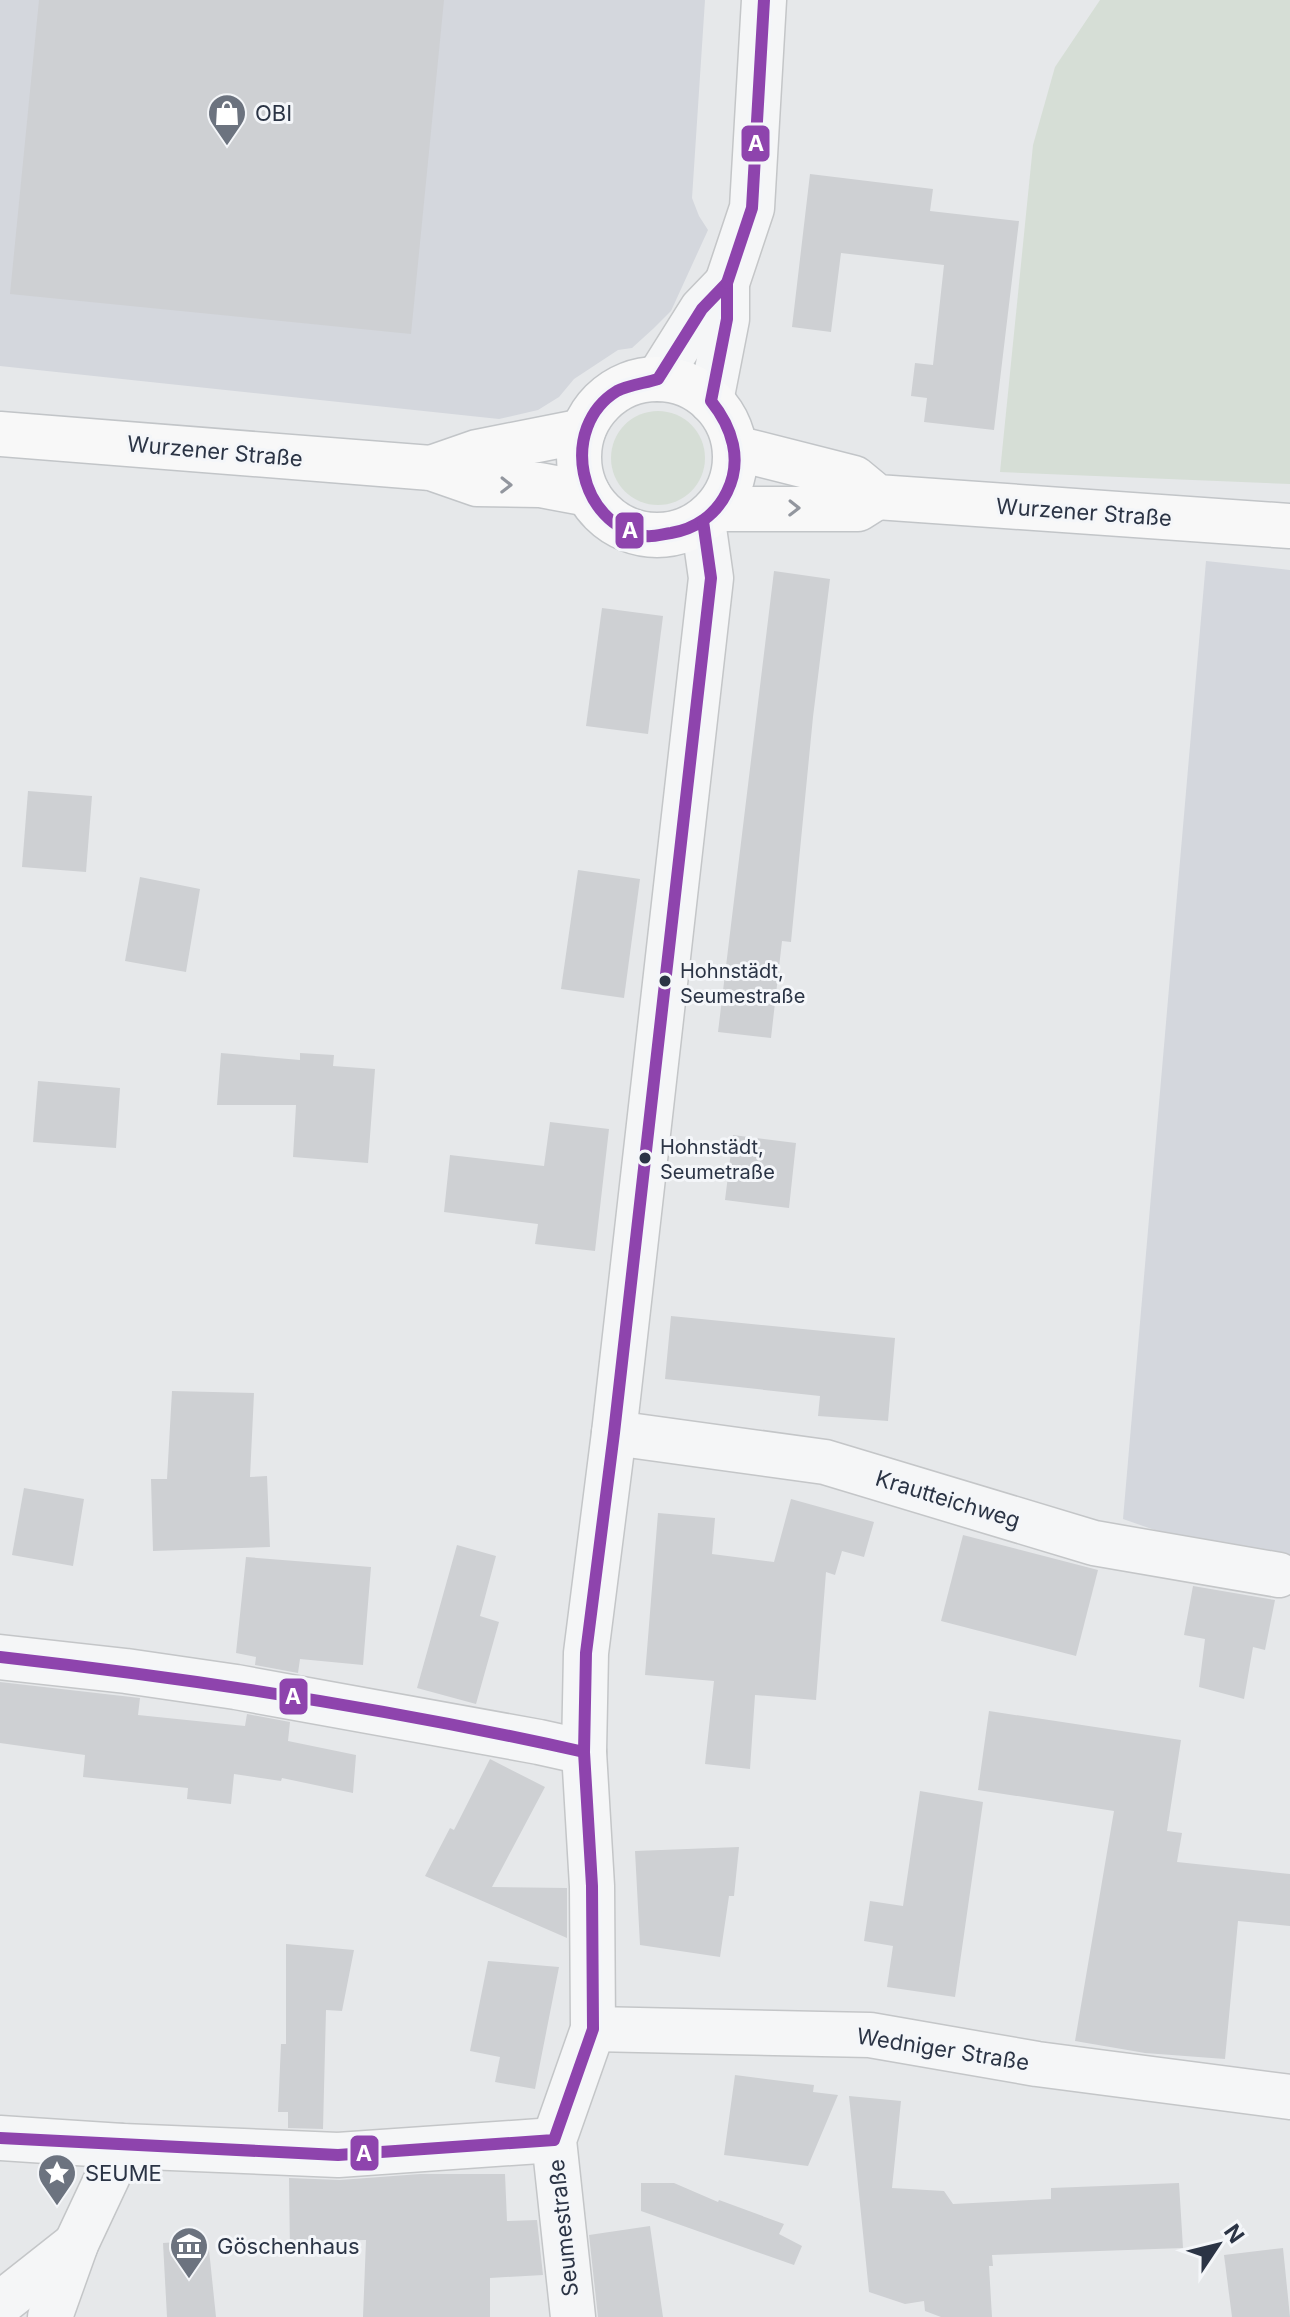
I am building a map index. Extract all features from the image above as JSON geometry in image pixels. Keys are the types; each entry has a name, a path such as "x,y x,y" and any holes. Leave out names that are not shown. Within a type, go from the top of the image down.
{"main road":[{"path":"588,494 579,462 583,431 600,404 613,393 626,385 658,379 702,391 727,422 735,448 734,474 727,492 710,515"},
{"name":"Wurzener Straße","path":"431,468 477,452 583,431"},
{"name":"Wurzener Straße","path":"0,434 431,468 477,484 540,485 588,494 609,519 639,533 672,534 710,515 858,509 877,497"},
{"name":"Wurzener Straße","path":"735,448 854,478 877,497 1290,526"}],"street":[{"path":"711,401 727,319 727,283 752,208 764,0"},
{"path":"658,379 702,309 727,283"},
{"name":"Seumestraße","path":"573,2317 554,2140 593,2029 592,1886 584,1752 586,1653 614,1433 711,578 710,515"},
{"name":"Krautteichweg","path":"614,1433 825,1462 1094,1543 1279,1575"},
{"path":"0,1657 236,1687 584,1752"},
{"name":"Wedniger Straße","path":"593,2029 870,2035 1037,2064 1290,2097"},
{"path":"0,2138 338,2155 554,2140"},
{"path":"50,2317 76,2244 122,2146"},
{"path":"0,2304 76,2244"}],"shaded area":[{"path":"0,0 705,0 692,198 708,230 671,311 632,348 618,350 574,379 559,397 538,410 499,419 0,366"},
{"path":"1100,0 1290,0 1290,484 1000,472 1033,145 1055,67"},
{"path":"658,411 676,415 691,425 701,440 705,458 701,476 691,491 676,501 658,505 640,501 625,491 615,476 611,458 615,440 625,425 640,415"},
{"path":"1206,561 1290,570 1290,1577 1123,1519"}],"building":[{"name":"OBI","path":"39,0 444,0 411,334 10,294"},
{"path":"810,174 933,189 930,211 1019,221 994,430 924,422 927,398 911,396 915,363 933,365 944,265 841,253 831,332 792,327"},
{"path":"774,571 830,579 791,942 782,941 771,1038 718,1032"},
{"path":"602,608 663,616 648,734 586,726"},
{"path":"28,791 92,796 86,872 22,867"},
{"path":"578,870 640,879 624,998 561,989"},
{"path":"140,877 200,889 186,972 125,961"},
{"path":"221,1053 300,1060 300,1053 334,1055 333,1066 375,1069 368,1163 293,1157 296,1105 217,1105"},
{"path":"38,1081 120,1088 116,1148 33,1142"},
{"path":"550,1122 609,1129 595,1251 535,1244 538,1224 444,1212 450,1155 544,1166"},
{"path":"733,1135 796,1143 789,1208 725,1200"},
{"path":"671,1316 895,1338 888,1421 818,1416 820,1396 665,1379"},
{"path":"172,1391 254,1393 250,1477 267,1476 270,1547 153,1551 151,1479 167,1479"},
{"path":"24,1488 84,1499 73,1566 12,1555"},
{"path":"791,1499 874,1522 864,1557 842,1551 835,1575 826,1572 816,1700 755,1695 750,1769 705,1764 714,1681 645,1675 658,1513 715,1518 712,1554 774,1562"},
{"path":"963,1535 1098,1570 1076,1656 941,1621"},
{"path":"457,1545 496,1556 480,1616 499,1622 476,1704 417,1688"},
{"path":"246,1557 371,1567 363,1665 300,1659 298,1673 255,1665 256,1657 236,1653"},
{"path":"1193,1586 1275,1600 1265,1650 1253,1647 1244,1699 1199,1687 1205,1639 1184,1635"},
{"path":"0,1682 140,1698 138,1715 245,1726 247,1714 290,1722 288,1741 356,1755 353,1793 282,1778 281,1781 234,1774 231,1804 187,1799 188,1788 83,1777 85,1755 0,1743"},
{"path":"989,1711 1181,1740 1167,1831 1182,1833 1177,1862 1290,1874 1290,1926 1238,1921 1225,2059 1145,2053 1075,2041 1114,1811 978,1790"},
{"path":"490,1759 545,1787 492,1887 567,1888 567,1938 425,1876 450,1828 454,1830"},
{"path":"920,1791 983,1802 955,1997 887,1987 893,1946 864,1941 870,1901 903,1906"},
{"path":"739,1847 734,1896 729,1896 720,1957 640,1945 635,1851"},
{"path":"286,1944 354,1950 342,2011 326,2010 323,2129 288,2128 288,2112 278,2112 281,2044 286,2044"},
{"path":"488,1961 559,1967 535,2089 495,2082 500,2057 470,2051"},
{"path":"735,2075 814,2085 813,2092 838,2095 808,2166 724,2155"},
{"path":"849,2096 901,2101 892,2188 944,2191 953,2204 1051,2199 1051,2188 1179,2183 1183,2248 992,2255 993,2266 989,2266 992,2317 941,2317 925,2311 924,2301 905,2304 869,2292"},
{"path":"420,2174 505,2174 507,2221 537,2220 543,2275 490,2278 490,2317 363,2317 366,2240 320,2241 320,2253 290,2253 289,2178 340,2180"},
{"path":"641,2183 674,2183 718,2202 784,2224 779,2234 802,2246 794,2265 641,2211"},
{"path":"650,2226 663,2317 598,2317 589,2235"},
{"name":"Göschenhaus","path":"208,2240 216,2317 167,2317 163,2243"},
{"path":"1283,2248 1290,2317 1232,2317 1224,2255"}],"transit line":[{"name":"A","path":"727,283 752,208 764,0"},
{"name":"A","path":"727,283 727,319 711,401 725,422 733,444 734,468 727,492 711,514 688,528 649,536 623,528 604,514 591,495 584,473 582,450 587,427 599,407 617,391 658,379 702,309 727,283"},
{"name":"A","path":"0,2138 338,2155 554,2140 593,2029 592,1886 584,1752 586,1653 614,1433 711,578 703,521"},
{"name":"A","path":"0,1657 294,1697 439,1722 584,1752"}],"place":[{"name":"OBI","path":"227,147"},
{"name":"Hohnstädt, Seumestraße","path":"665,981"},
{"name":"Hohnstädt, Seumetraße","path":"645,1158"},
{"name":"SEUME","path":"57,2207"},
{"name":"Göschenhaus","path":"189,2280"}]}
